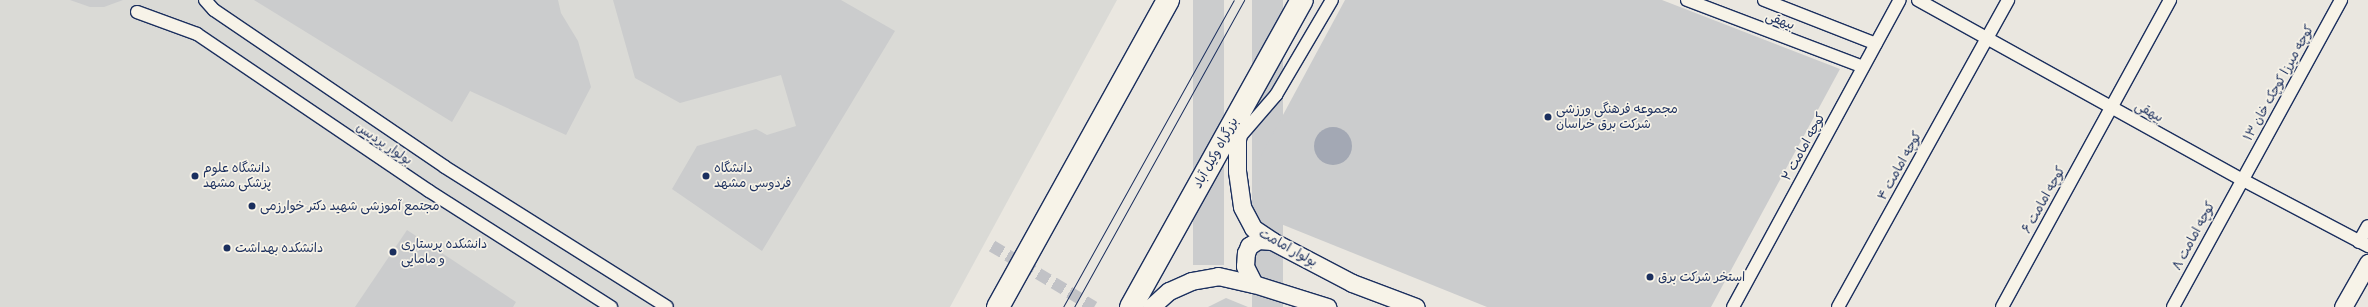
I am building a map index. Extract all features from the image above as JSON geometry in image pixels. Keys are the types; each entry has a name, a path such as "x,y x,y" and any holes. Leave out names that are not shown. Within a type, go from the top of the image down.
{"highway":[{"path":"998,307 1168,0"},
{"name":"بزرگراه وکیل آباد","path":"1131,307 1302,0"}],"main road":[{"name":"بولوار امامت","path":"1243,106 1237,140 1237,171 1242,207 1253,228 1272,241 1352,283 1416,307"},
{"path":"1254,284 1245,266 1246,253 1249,246 1258,240 1272,241"},
{"path":"2343,307 2368,263"},
{"path":"1151,307 1168,291 1191,281 1218,276 1254,284 1327,307"}],"street":[{"name":"بولوار پردیس","path":"206,0 214,10 445,167 667,307"},
{"path":"1237,140 1276,95 1332,0"},
{"name":"بیهقی","path":"1687,0 1863,68"},
{"name":"بیهقی","path":"1764,0 1876,44"},
{"name":"کوچه امامت ۲","path":"1732,307 1900,0"},
{"name":"بیهقی","path":"1918,0 2241,179 2364,244"},
{"name":"کوچه امامت ۴","path":"1838,307 2008,0"},
{"name":"کوچه امامت ۶","path":"2002,307 2170,0"},
{"name":"کوچه میرزا کوچک خان ۱۳","path":"2241,179 2341,0"},
{"name":"بولوار پردیس","path":"137,12 197,34 429,191 612,307"},
{"name":"کوچه امامت ۸","path":"2173,307 2241,179"},
{"path":"2364,244 2368,226"}],"shaded area":[{"name":"دانشگاه فردوسی مشهد","path":"0,0 1117,0 950,307 0,307"},
{"path":"70,0 123,0 104,7 90,7"},
{"path":"254,0 558,0 561,13 578,41 591,87 566,135 470,91 452,122"},
{"path":"613,0 841,0 895,31 762,251 672,189 697,146 756,129 767,135 796,126 781,75 680,103 635,78"},
{"path":"1193,0 1224,0 1224,265 1193,265"},
{"path":"1252,0 1283,0 1283,307 1252,307"},
{"name":"مجموعه فرهنگی ورزشی شرکت برق خراسان","path":"1345,0 1662,0 1840,69 1711,307 1487,307 1271,220 1256,165"},
{"path":"1333,127 1343,130 1349,136 1352,146 1349,156 1343,162 1333,165 1323,162 1317,156 1314,146 1317,136 1323,130"},
{"path":"407,230 516,302 513,307 355,307"},
{"path":"1226,298 1248,307 1208,307"}],"tunnel":[{"path":"992,246 1094,307"}],"tram line":[{"path":"1063,307 1234,0"},
{"path":"1074,307 1244,0"}],"place":[{"name":"مجموعه فرهنگی ورزشی شرکت برق خراسان","path":"1548,117"},
{"name":"دانشگاه علوم پزشکی مشهد","path":"195,176"},
{"name":"دانشگاه فردوسی مشهد","path":"706,176"},
{"name":"مجتمع آموزشی شهید دکتر خوارزمی","path":"252,206"},
{"name":"دانشکده بهداشت","path":"227,248"},
{"name":"دانشکده پرستاری و مامایی","path":"393,252"},
{"name":"استخر شرکت برق","path":"1650,277"}]}
